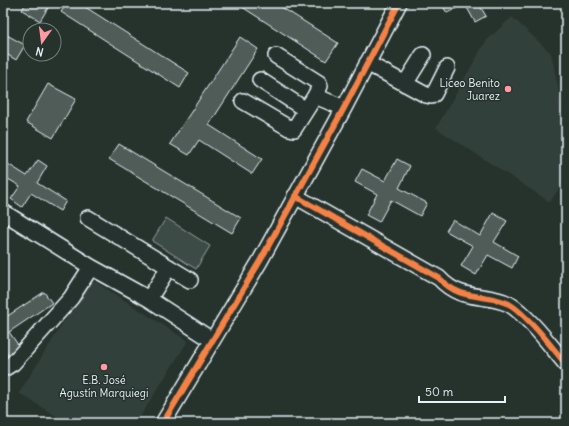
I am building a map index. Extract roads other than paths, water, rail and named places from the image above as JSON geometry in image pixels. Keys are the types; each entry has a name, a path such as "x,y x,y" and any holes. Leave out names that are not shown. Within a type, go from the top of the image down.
{"street":[{"path":"163,423 260,261 344,108 399,3"},
{"path":"405,84 423,54"},
{"path":"243,100 291,129 294,129 320,86 318,83 276,56"},
{"path":"368,63 405,84 431,96 434,94 447,68"},
{"path":"260,80 306,110"},
{"path":"315,96 344,108"},
{"path":"295,196 439,278 445,285 452,289 463,294 498,300 518,310 542,333 566,364"},
{"path":"3,212 91,267 149,299 212,340"},
{"path":"88,218 190,280"},
{"path":"3,368 13,363 71,298 91,267"},
{"path":"149,299 169,267"}],"place":[{"name":"Liceo Benito Juarez","path":"508,89"},
{"name":"E.B. José Agustín Marquiegi","path":"104,367"}]}
